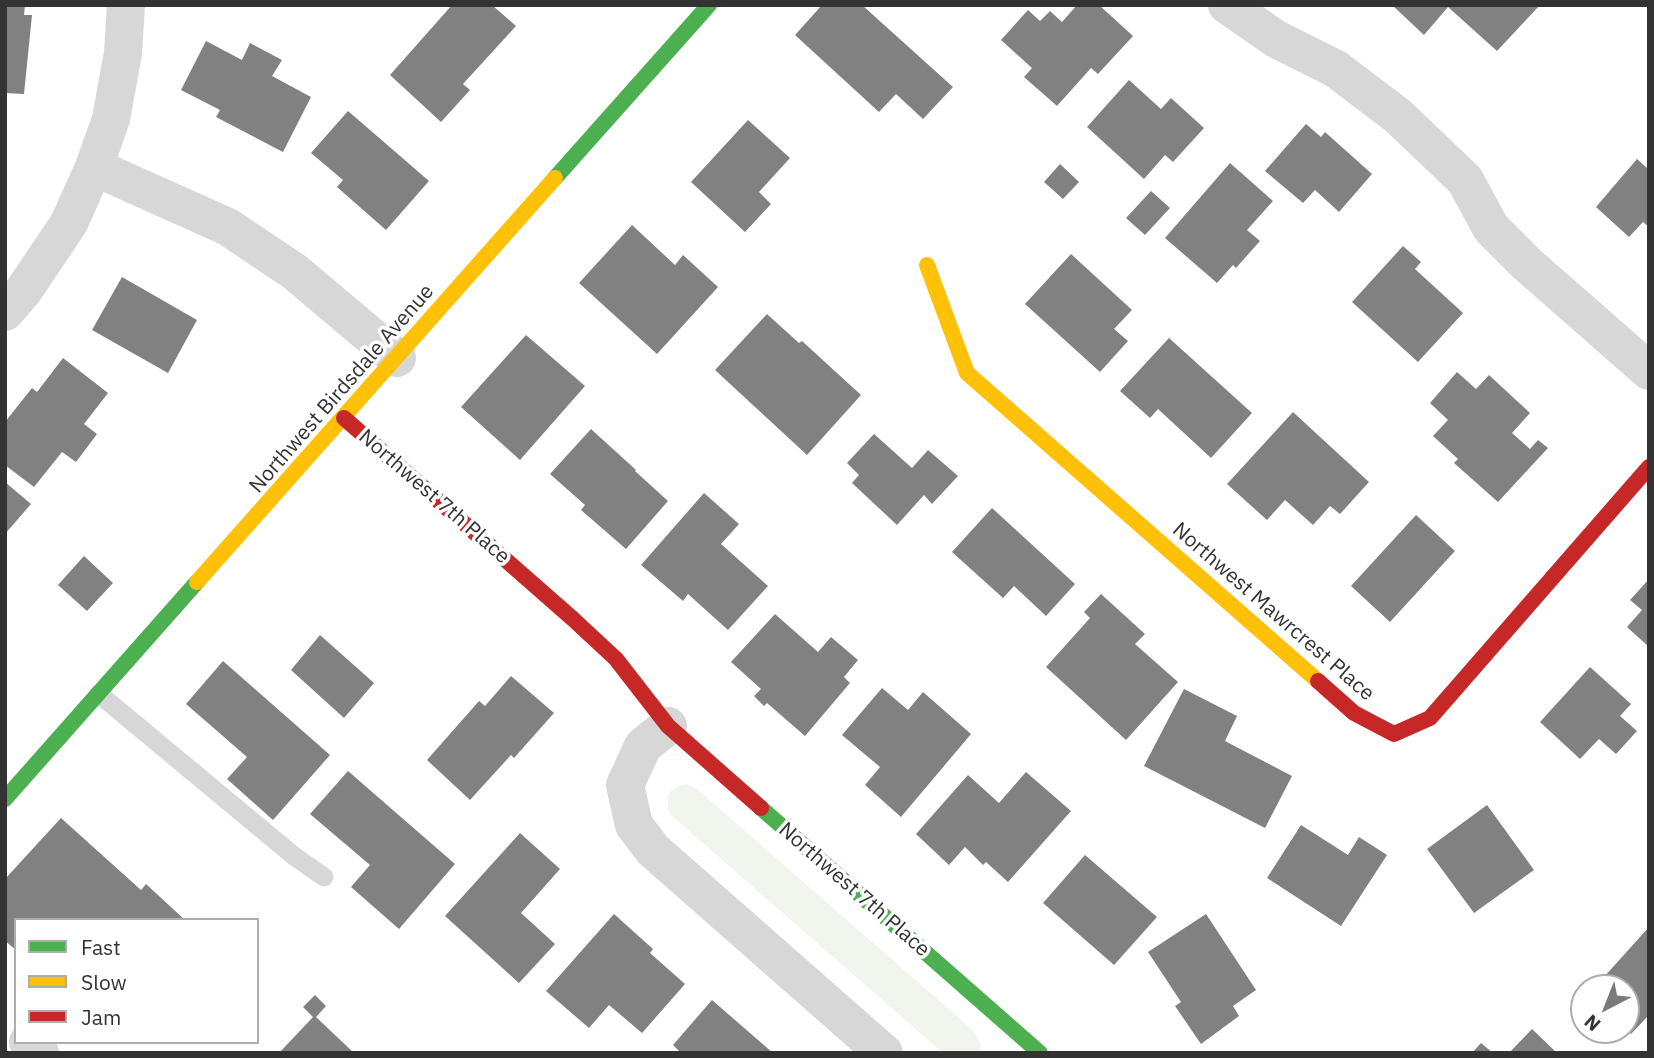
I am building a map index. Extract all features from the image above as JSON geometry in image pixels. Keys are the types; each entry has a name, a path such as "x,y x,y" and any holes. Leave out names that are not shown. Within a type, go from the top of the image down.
{"street":[{"path":"5,312 24,290 69,223 94,167 111,119 123,53 126,5"},
{"name":"Northwest Birdsdale Avenue","path":"5,799 709,5"},
{"path":"1227,5 1276,38 1335,69 1398,116 1465,180 1491,228 1527,264 1649,371"},
{"path":"94,167 228,227 295,272 397,358"},
{"name":"Northwest Mawrcrest Place","path":"927,265 967,373 1354,713 1394,734 1430,718 1649,467"},
{"name":"Northwest 7th Place","path":"344,418 573,618 616,659 668,726 1040,1053"},
{"path":"668,726 643,746 625,785 634,825 653,850 884,1053"}],"lane":[{"path":"99,694 294,856 324,877"}],"shaded area":[{"path":"687,784 697,789 974,1031 981,1044 979,1053 943,1053 672,816 668,809 668,795 679,785"}],"building":[{"path":"5,5 25,5 24,15 32,15 24,94 5,93"},
{"path":"452,5 492,5 516,26 463,84 470,90 441,122 390,75"},
{"path":"822,5 862,5 953,87 923,119 896,94 879,112 795,35"},
{"path":"1077,5 1099,5 1133,36 1098,74 1091,68 1057,106 1024,77 1032,68 1001,40 1028,10 1040,21 1050,11 1062,22"},
{"path":"1392,5 1540,5 1497,51 1448,7 1424,35"},
{"path":"206,41 242,60 250,43 282,60 272,76 311,97 283,152 216,117 220,110 181,90"},
{"path":"1129,80 1161,109 1171,98 1204,128 1173,162 1165,155 1144,179 1087,127"},
{"path":"348,111 429,181 386,230 337,187 343,180 311,153"},
{"path":"748,120 790,158 759,192 771,204 745,232 691,182"},
{"path":"1306,124 1321,137 1325,132 1372,174 1339,212 1315,190 1303,203 1265,171"},
{"path":"1637,159 1647,168 1649,166 1649,227 1643,222 1629,237 1596,207"},
{"path":"1230,163 1273,201 1247,230 1260,241 1236,268 1233,265 1217,283 1165,238"},
{"path":"1060,164 1079,182 1063,199 1044,182"},
{"path":"1151,191 1170,208 1145,235 1126,218"},
{"path":"632,225 675,265 683,255 718,287 657,354 579,283"},
{"path":"1403,246 1421,262 1415,269 1463,313 1418,362 1352,302"},
{"path":"1071,254 1132,310 1114,329 1128,341 1100,372 1025,304"},
{"path":"122,277 197,320 168,373 92,330"},
{"path":"767,314 799,343 802,341 861,395 807,455 715,370"},
{"path":"526,335 585,386 520,460 461,407"},
{"path":"1169,338 1252,413 1211,458 1158,409 1150,418 1120,391"},
{"path":"63,358 108,393 84,424 97,434 76,462 62,452 34,487 5,465 5,422 32,388 37,392"},
{"path":"1457,372 1476,389 1489,375 1530,413 1512,433 1530,449 1538,440 1548,448 1498,502 1454,463 1458,459 1433,436 1448,420 1430,403"},
{"path":"1293,412 1369,482 1340,514 1330,506 1313,525 1285,500 1267,520 1227,484"},
{"path":"591,429 668,501 626,549 581,510 585,505 550,474"},
{"path":"874,434 912,468 928,450 958,476 932,504 924,495 897,525 852,483 859,475 847,463"},
{"path":"5,482 31,504 5,534"},
{"path":"704,493 739,524 721,544 768,586 728,630 688,594 683,601 641,565"},
{"path":"992,508 1075,584 1046,616 1014,586 1003,598 952,552"},
{"path":"1416,515 1455,551 1390,622 1351,586"},
{"path":"84,556 113,583 87,611 58,585"},
{"path":"1649,579 1649,647 1627,627 1642,610 1630,600"},
{"path":"1101,594 1145,634 1135,644 1178,682 1126,740 1046,667 1090,618 1084,612"},
{"path":"775,614 818,652 831,637 858,660 844,677 850,683 805,736 767,703 764,706 754,696 761,689 731,662"},
{"path":"320,635 374,683 344,718 291,670"},
{"path":"223,661 330,755 273,820 227,779 247,757 186,704"},
{"path":"1590,667 1631,704 1620,716 1637,731 1616,754 1599,739 1580,759 1540,722"},
{"path":"511,676 554,713 514,758 511,755 470,800 427,760 479,701 485,706"},
{"path":"882,688 908,710 923,692 971,734 901,817 865,785 880,767 842,735"},
{"path":"1184,689 1237,716 1225,741 1292,776 1265,828 1144,766"},
{"path":"348,771 455,864 399,929 351,887 370,865 310,814"},
{"path":"1026,772 1071,811 1008,882 986,862 983,865 965,847 949,865 916,834 968,775 999,803"},
{"path":"1487,805 1534,870 1474,913 1427,849"},
{"path":"61,818 141,890 146,884 183,918 14,918 14,948 5,941 5,879"},
{"path":"1301,825 1348,855 1359,837 1387,855 1341,926 1267,878"},
{"path":"520,833 560,869 521,913 555,944 519,983 445,916"},
{"path":"1085,855 1157,917 1114,965 1043,903"},
{"path":"614,914 653,949 650,953 685,984 642,1033 609,1005 589,1028 546,991"},
{"path":"1206,914 1256,990 1233,1006 1239,1016 1201,1044 1175,1006 1181,1002 1148,952"},
{"path":"1649,927 1649,1015 1640,1024 1640,974 1607,974"},
{"path":"315,995 326,1006 316,1017 354,1053 279,1053 313,1017 303,1007"},
{"path":"712,1000 773,1053 681,1053 673,1045"},
{"path":"1532,1029 1557,1053 1509,1053"},
{"path":"1481,1043 1493,1053 1472,1053"}],"traffic: fast":[{"path":"555,178 709,5"},
{"path":"5,799 197,582"},
{"path":"761,808 1040,1053"}],"traffic: slow":[{"path":"197,582 555,178"},
{"path":"927,265 967,373 1318,681"}],"traffic: jam":[{"path":"344,418 616,659 668,726 761,808"},
{"path":"1318,681 1354,713 1394,734 1430,718 1649,467"}]}
